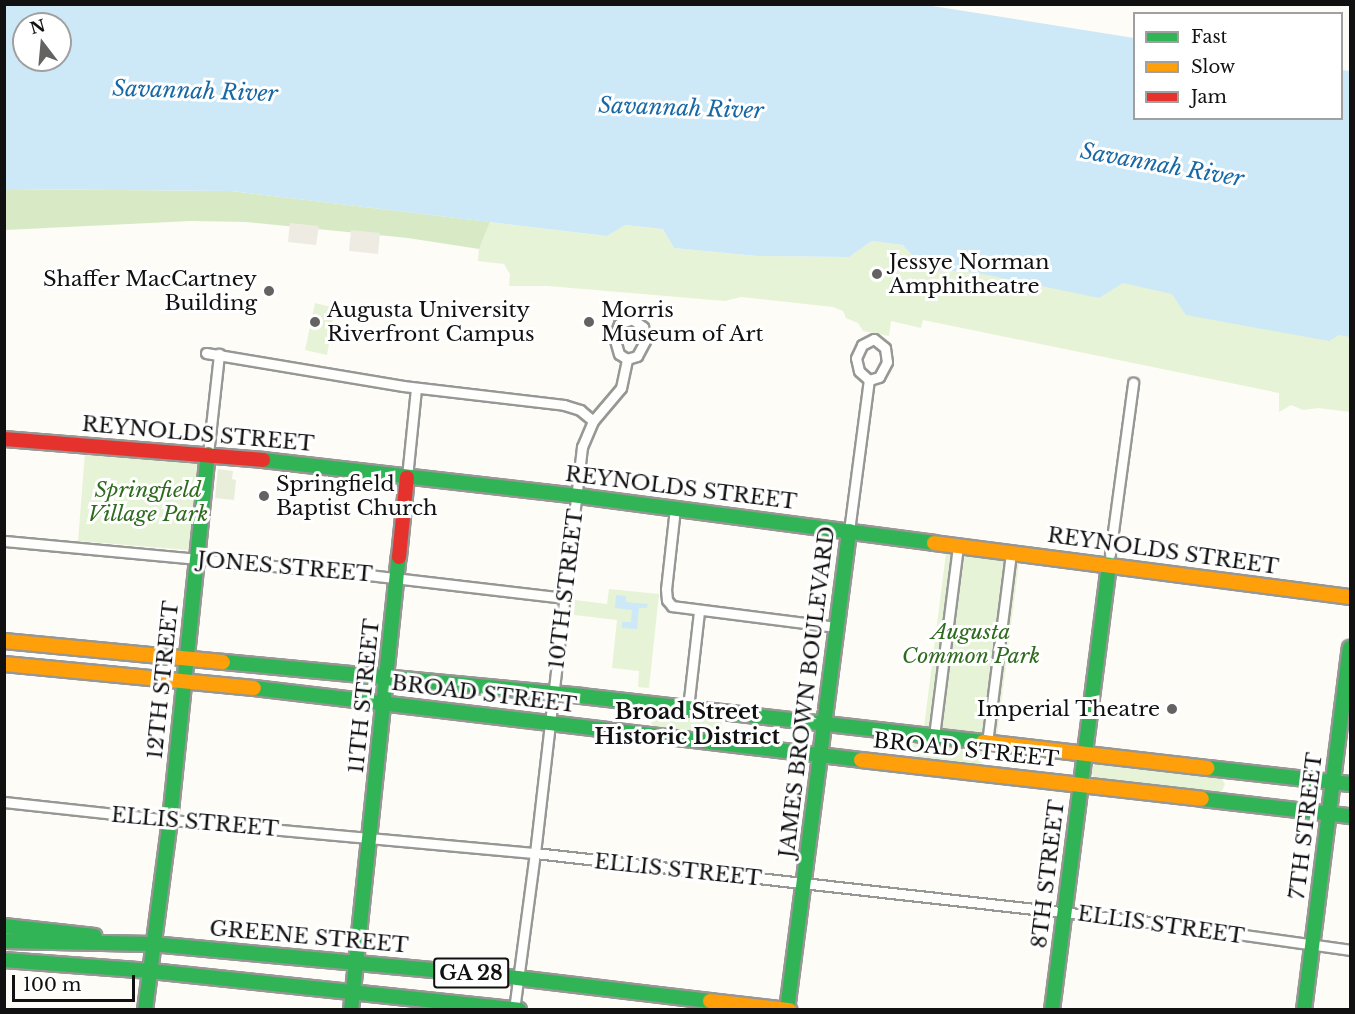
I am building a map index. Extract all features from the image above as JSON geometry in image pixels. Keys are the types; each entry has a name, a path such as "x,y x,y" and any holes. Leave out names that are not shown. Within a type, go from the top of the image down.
{"main road":[{"name":"REYNOLDS STREET","path":"4,439 208,454 577,496 1011,552 1109,560 1350,597"},
{"name":"12TH STREET","path":"145,1010 170,820 208,454"},
{"name":"11TH STREET","path":"351,1010 388,678 407,477"},
{"name":"JAMES BROWN BOULEVARD","path":"788,1009 849,531"},
{"name":"8TH STREET","path":"1052,1010 1109,560"},
{"name":"BROAD STREET","path":"4,641 688,708 1350,784"},
{"path":"29,666 31,644"},
{"name":"7TH STREET","path":"1304,1010 1350,648"},
{"name":"BROAD STREET","path":"4,664 183,680 1350,816"},
{"name":"GREENE STREET","path":"4,926 152,944 518,978 788,1009"},
{"name":"GA 28","path":"4,941 152,944"},
{"name":"GA 28","path":"4,960 150,971 519,1010"}],"street":[{"path":"206,352 416,388 564,405 580,410 593,421"},
{"name":"12TH STREET","path":"208,454 219,354"},
{"name":"10TH STREET","path":"514,1009 535,853 582,447 593,421 618,392 624,379 627,359"},
{"name":"JAMES BROWN BOULEVARD","path":"849,531 869,380"},
{"path":"1109,560 1133,383"},
{"name":"11TH STREET","path":"407,477 416,388"},
{"path":"675,508 666,589 669,603 676,608 836,627"},
{"name":"JONES STREET","path":"4,541 398,578 565,598"},
{"path":"934,736 958,545"},
{"path":"987,743 1011,552"},
{"path":"688,708 699,611"},
{"name":"ELLIS STREET","path":"4,802 170,820 535,853 1159,923 1350,950"}],"green space":[{"path":"4,189 231,191 490,222 479,249 408,238 246,222 191,221 5,230"},
{"path":"490,222 607,236 624,225 663,229 674,248 757,256 849,257 872,241 903,245 924,269 978,273 1113,270 1350,312 1350,412 1318,408 1303,410 1291,405 1279,412 1279,393 923,320 921,328 891,321 889,336 863,331 858,323 846,318 843,311 833,307 741,297 725,301 548,286 509,286 510,274 504,264 478,261 479,249"},
{"path":"315,303 335,308 327,355 305,350"},
{"name":"Springfield Village Park","path":"85,453 197,462 202,467 193,546 187,550 78,541"},
{"path":"218,469 233,471 232,479 236,480 234,500 215,498"},
{"name":"Augusta Common Park","path":"946,553 1019,562 997,736 924,727"},
{"path":"609,589 659,594 649,688 638,687 639,671 612,668 617,620 574,615 575,600 607,604"},
{"path":"657,711 721,719 723,731 716,737 655,730 650,721"},
{"path":"917,740 981,748 984,761 976,767 915,759 911,747"},
{"path":"1095,762 1220,775 1225,784 1222,791 1215,795 1096,781 1091,772"}],"shaded area":[{"path":"290,223 319,226 316,245 288,242"},
{"path":"351,230 380,233 378,254 349,251"}],"water":[{"name":"Savannah River","path":"5,4 926,5 1133,38 1133,120 1343,120 1343,70 1350,71 1350,337 1339,335 1329,341 1186,315 1172,294 1123,283 1099,298 978,273 924,269 903,245 872,241 849,257 757,256 674,248 663,229 625,225 607,236 231,191 5,189"},
{"path":"616,595 626,596 626,602 648,604 647,608 639,608 637,629 622,628 622,622 631,622 632,610 615,608"}],"traffic: fast":[{"path":"145,1010 170,820 208,454"},
{"path":"263,460 586,497 934,543"},
{"path":"787,1010 849,531"},
{"path":"351,1010 399,557"},
{"path":"1052,1010 1109,565"},
{"path":"1304,1010 1350,648"},
{"path":"223,662 581,696 983,742"},
{"path":"254,688 861,760"},
{"path":"1208,768 1350,784"},
{"path":"1202,799 1350,816"},
{"path":"4,926 94,936"},
{"path":"4,941 152,944"},
{"path":"152,944 517,978 710,1001"},
{"path":"4,960 151,971"},
{"path":"151,971 519,1010"}],"traffic: slow":[{"path":"934,543 1350,597"},
{"path":"4,641 223,662"},
{"path":"4,664 254,688"},
{"path":"983,742 1208,768"},
{"path":"861,760 1202,799"},
{"path":"710,1001 789,1010"}],"traffic: jam":[{"path":"4,439 263,460"},
{"path":"399,557 407,477"}],"place":[{"name":"Jessye Norman Amphitheatre","path":"877,274"},
{"name":"Shaffer MacCartney Building","path":"269,291"},
{"name":"Augusta University Riverfront Campus","path":"315,322"},
{"name":"Morris Museum of Art","path":"589,322"},
{"name":"Springfield Baptist Church","path":"264,496"},
{"name":"Imperial Theatre","path":"1172,709"}],"district":[{"name":"Broad Street Historic District","path":"687,724"}]}
